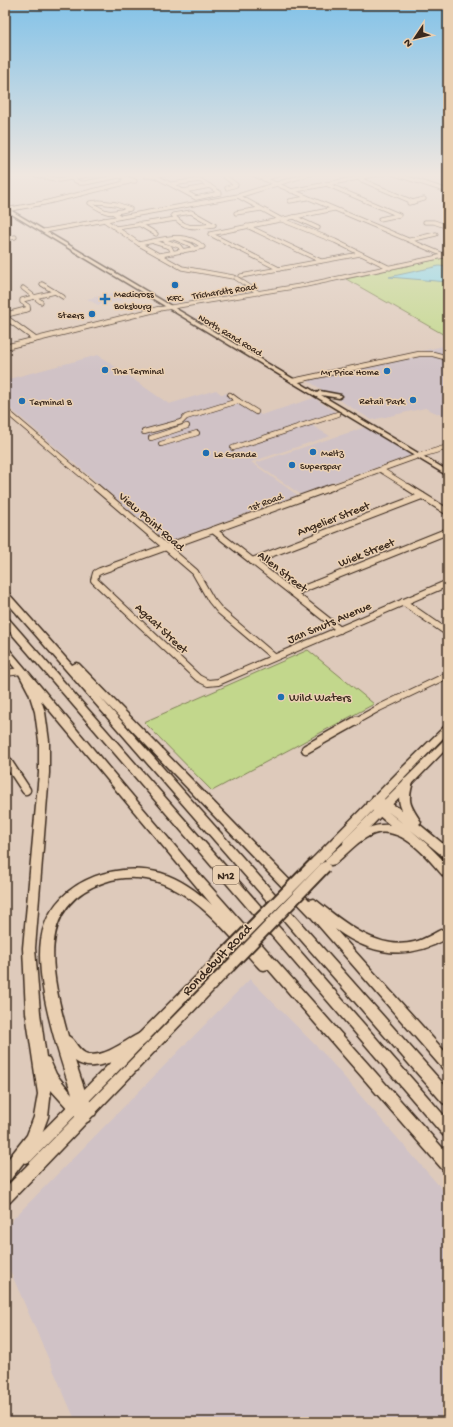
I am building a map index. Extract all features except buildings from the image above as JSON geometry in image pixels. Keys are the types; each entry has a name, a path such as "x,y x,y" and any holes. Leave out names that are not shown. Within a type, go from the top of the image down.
{"highway":[{"name":"N12","path":"5,595 448,1099"},
{"path":"26,619 120,710 269,867 357,961 448,1065"},
{"name":"N12","path":"5,620 448,1130"},
{"path":"5,650 181,861 448,1165"},
{"path":"5,1175 33,1139 41,1116 45,1094 34,1012 29,948 44,773 44,741 40,712 34,693 22,671"},
{"path":"408,782 404,800 407,812 448,854"},
{"path":"378,805 438,862 448,874"},
{"path":"378,805 448,854"},
{"path":"324,863 361,835 377,828 394,829 419,844"},
{"path":"269,867 342,927 370,943 383,947 415,947 438,939 448,932"},
{"path":"83,1109 58,1024 49,979 47,948 50,928 55,916 65,900 80,888 107,876 142,874 161,878 185,889 211,912 337,1039"},
{"path":"58,1024 69,1048 75,1055 94,1061 115,1055 143,1038"},
{"path":"38,1042 52,1080 60,1092 83,1109"}],"main road":[{"name":"North Rand Road","path":"60,240 421,455 448,468"},
{"name":"North Rand Road","path":"171,307 184,312 259,359"},
{"name":"North Rand Road","path":"295,380 320,393 421,455 448,474"},
{"path":"320,393 339,396"},
{"name":"Rondebult Road","path":"5,1178 83,1109 229,967 448,728"},
{"name":"Rondebult Road","path":"5,1197 83,1109 143,1038 216,963 324,863 378,805 408,782 448,741"}],"street":[{"path":"133,240 182,268 239,277 360,254"},
{"path":"139,244 163,240 179,246 183,251"},
{"path":"177,240 191,245 194,249"},
{"path":"160,255 203,247 199,242 193,240"},
{"path":"222,240 279,269"},
{"path":"275,240 321,262"},
{"path":"331,240 390,268"},
{"path":"410,240 447,256"},
{"path":"153,242 170,247 173,253"},
{"name":"Trichardts Road","path":"5,347 134,313 259,293 447,256"},
{"path":"239,277 259,293"},
{"path":"42,284 63,297"},
{"path":"23,288 41,302"},
{"path":"5,316 28,309 28,306 22,302 22,300 55,292"},
{"path":"184,312 184,309 189,307 219,300"},
{"path":"5,316 35,339"},
{"path":"295,380 419,354 437,355 448,358"},
{"path":"230,396 256,412"},
{"path":"144,432 181,422 186,417 238,401"},
{"name":"View Point Road","path":"5,410 195,572 211,600 220,611 274,657"},
{"path":"233,448 338,414"},
{"path":"151,438 187,426"},
{"path":"159,443 195,432"},
{"name":"1st Road","path":"94,580 94,575 100,571 421,455 448,447"},
{"path":"381,470 448,512"},
{"name":"Angelier Street","path":"252,560 422,496"},
{"name":"Allen Street","path":"213,530 340,630"},
{"name":"Wiek Street","path":"293,593 448,531"},
{"name":"Agaat Street","path":"94,580 198,678 208,683 218,682"},
{"name":"Jan Smuts Avenue","path":"218,682 448,583"},
{"path":"403,602 448,633"},
{"path":"5,673 22,671"},
{"path":"306,749 379,708 448,675"},
{"path":"5,758 26,790"}],"shaded area":[{"name":"Medicross Boksburg","path":"112,293 123,300 98,305 87,299"},
{"path":"448,345 448,418 425,408 372,420 303,378"},
{"path":"98,355 169,404 216,390 221,394 229,393 261,415 314,398 340,415 311,425 330,436 251,462 297,495 170,541 165,540 5,404 5,380"},
{"path":"366,427 412,455 300,494 255,463"},
{"path":"250,979 325,1055 448,1196 448,1422 76,1422 5,1259 5,1230 13,1219"}],"green space":[{"path":"443,258 448,260 448,337 346,279"},
{"name":"Wild Waters","path":"308,650 374,704 212,791 144,722"}],"water":[{"path":"439,266 448,267 448,282 389,277"}],"place":[{"name":"KFC","path":"175,285"},
{"name":"Medicross Boksburg","path":"105,299"},
{"name":"Steers","path":"92,314"},
{"name":"The Terminal","path":"105,370"},
{"name":"Mr Price Home","path":"387,371"},
{"name":"Retail Park","path":"413,400"},
{"name":"Terminal B","path":"22,401"},
{"name":"Meltz","path":"313,452"},
{"name":"Le Grande","path":"206,453"},
{"name":"Superspar","path":"292,465"},
{"name":"Wild Waters","path":"281,697"}]}
